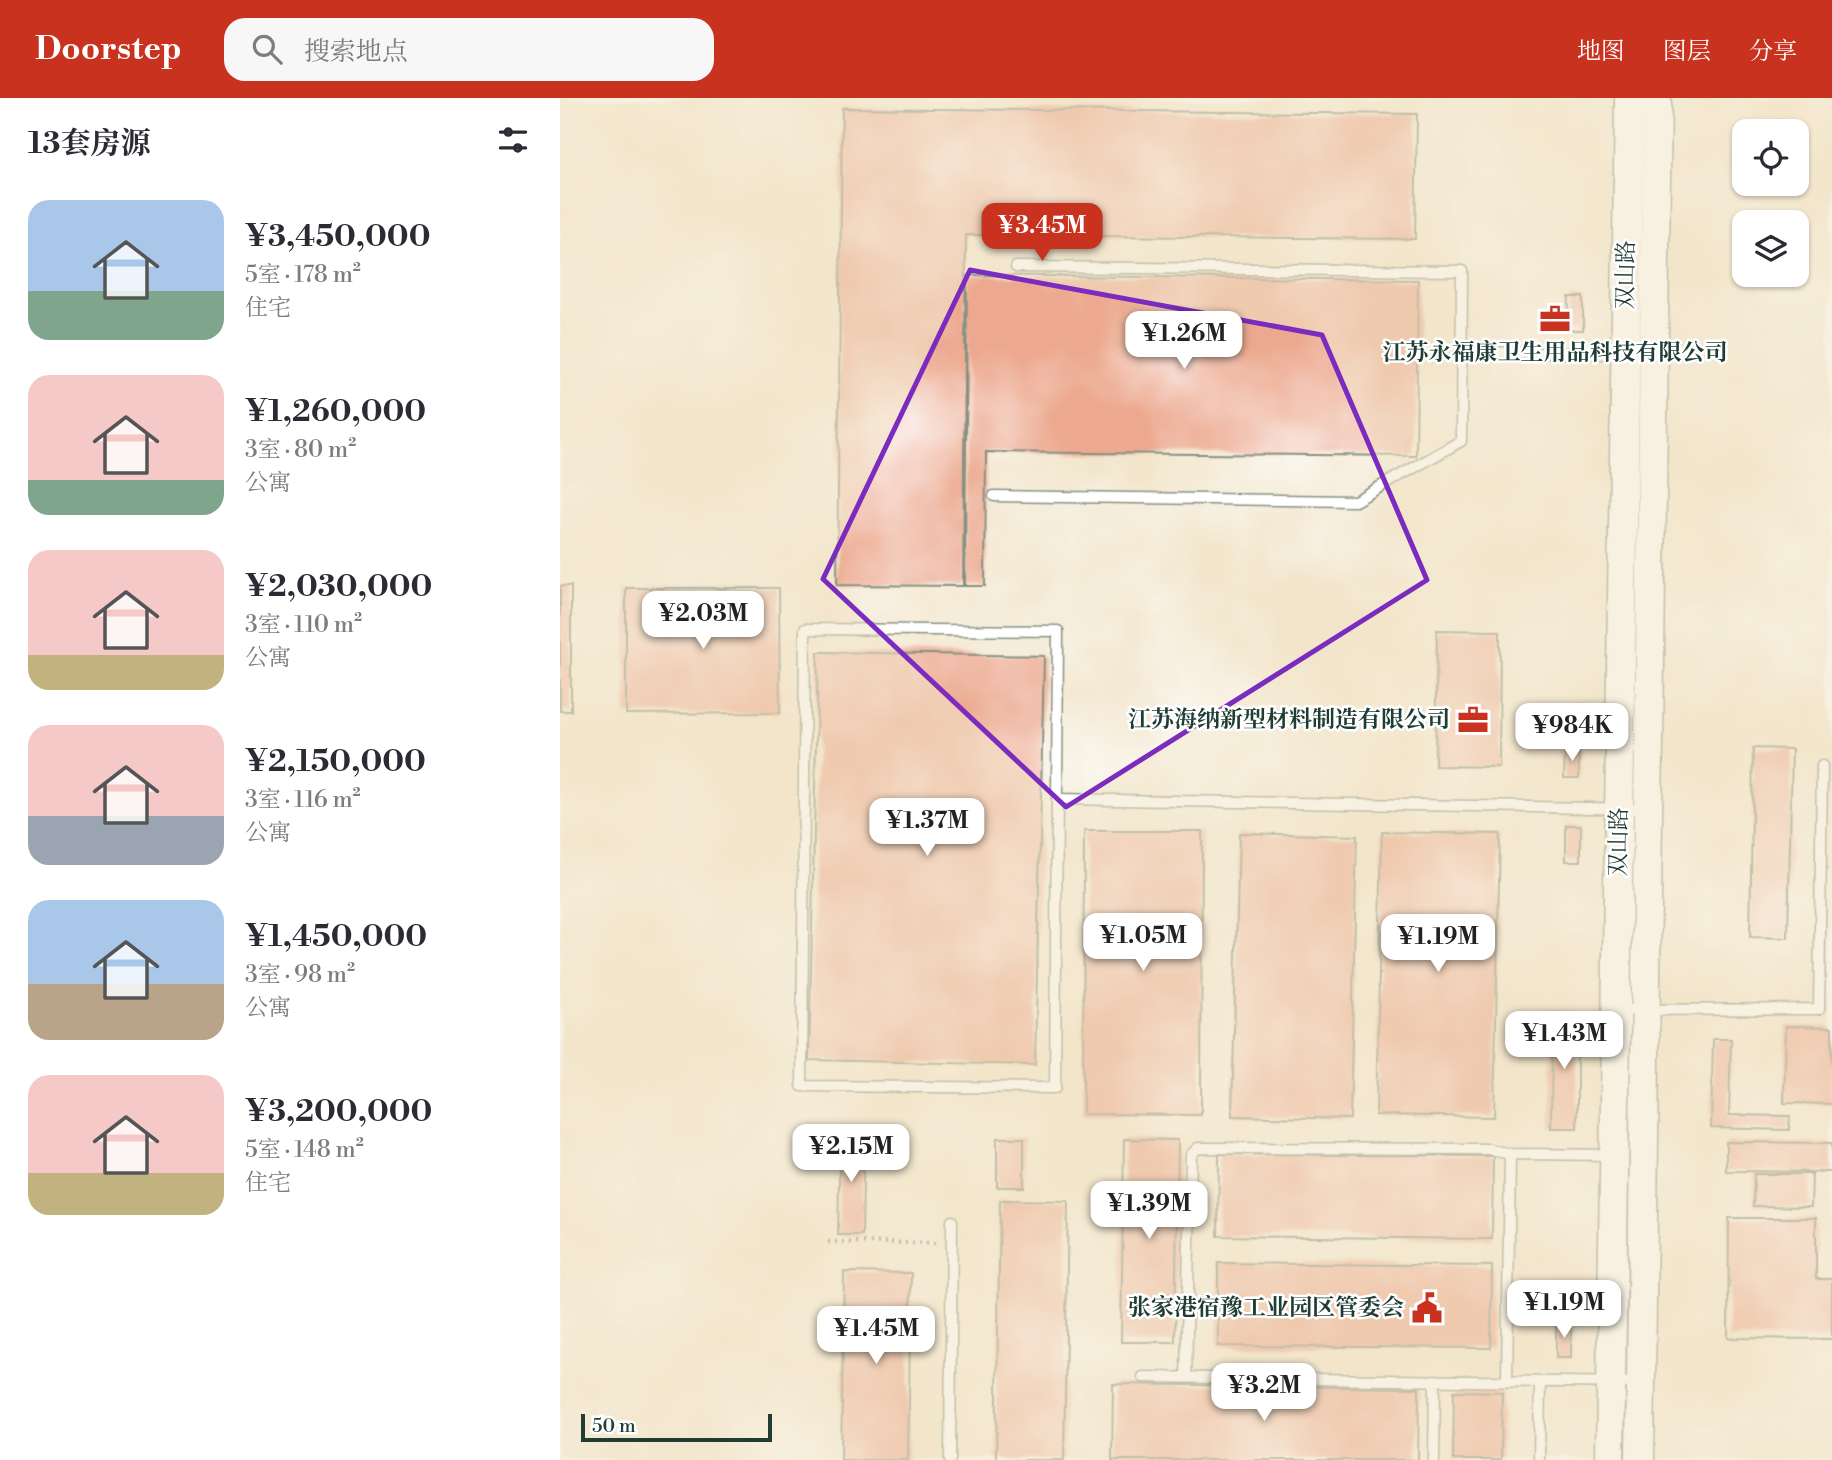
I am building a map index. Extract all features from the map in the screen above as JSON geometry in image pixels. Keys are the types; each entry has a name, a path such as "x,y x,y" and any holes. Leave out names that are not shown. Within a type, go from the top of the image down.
{"street":[{"name":"双山路","path":"1629,98 1616,1010 1629,1155 1641,1383 1640,1460"},
{"name":"双山路","path":"1610,1460 1611,1383 1629,1155 1645,1010 1657,98"}],"lane":[{"path":"994,496 1355,501 1461,441 1462,271 1016,267"},
{"path":"1461,352 1625,354"},
{"path":"805,629 1058,631 1057,799 1055,1088 802,1086 805,629"},
{"path":"1616,1010 1819,1009 1822,766"},
{"path":"1057,799 1648,808"},
{"path":"1186,1377 1191,1155 1198,1148 1488,1149 1510,1154 1629,1155"},
{"path":"1507,1381 1510,1154"},
{"path":"950,1460 952,1221"},
{"path":"1143,1377 1641,1383"},
{"path":"1434,1460 1435,1380"},
{"path":"1539,1382 1539,1460"}],"path":[{"path":"828,1242 952,1243"}],"highlighted area":[{"path":"970,270 1322,335 1427,580 1066,807 823,579"}],"building":[{"path":"842,108 1417,114 1415,239 966,235 963,586 837,585"},
{"path":"967,275 1418,280 1416,456 986,452 985,586 965,586"},
{"path":"1569,297 1583,297 1583,330 1568,330"},
{"path":"560,586 571,586 571,711 560,711"},
{"path":"626,588 779,588 780,713 626,714"},
{"path":"1437,630 1500,631 1499,767 1435,766"},
{"path":"818,652 1044,656 1035,1065 809,1060"},
{"path":"1565,747 1579,747 1579,778 1564,778"},
{"path":"1753,748 1792,749 1788,938 1750,937"},
{"path":"1566,825 1581,825 1581,861 1566,861"},
{"path":"1084,831 1202,831 1201,1115 1083,1114"},
{"path":"1382,832 1500,834 1494,1117 1376,1115"},
{"path":"1239,833 1357,836 1350,1119 1232,1116"},
{"path":"1552,1013 1577,1014 1577,1128 1551,1128"},
{"path":"1786,1026 1832,1027 1832,1104 1784,1103"},
{"path":"1713,1039 1731,1039 1729,1115 1790,1116 1789,1130 1711,1128"},
{"path":"840,1134 864,1134 862,1235 838,1235"},
{"path":"997,1138 1024,1138 1024,1187 997,1187"},
{"path":"1124,1139 1178,1140 1175,1342 1121,1342"},
{"path":"1726,1142 1832,1143 1832,1172 1726,1171"},
{"path":"1219,1154 1493,1156 1492,1239 1218,1236"},
{"path":"1754,1174 1812,1174 1811,1207 1753,1206"},
{"path":"1000,1200 1068,1201 1064,1460 996,1460"},
{"path":"1729,1218 1816,1218 1816,1279 1832,1279 1832,1339 1728,1338"},
{"path":"1218,1263 1492,1266 1491,1348 1218,1346"},
{"path":"844,1272 911,1273 908,1460 841,1460"},
{"path":"1556,1321 1571,1321 1571,1358 1556,1358"},
{"path":"1113,1384 1419,1388 1418,1460 1112,1460"},
{"path":"1454,1391 1502,1392 1501,1460 1453,1460"}],"place":[{"name":"江苏永福康卫生用品科技有限公司","path":"1555,319"},
{"name":"江苏海纳新型材料制造有限公司","path":"1473,720"},
{"name":"张家港宿豫工业园区管委会","path":"1427,1308"}]}
